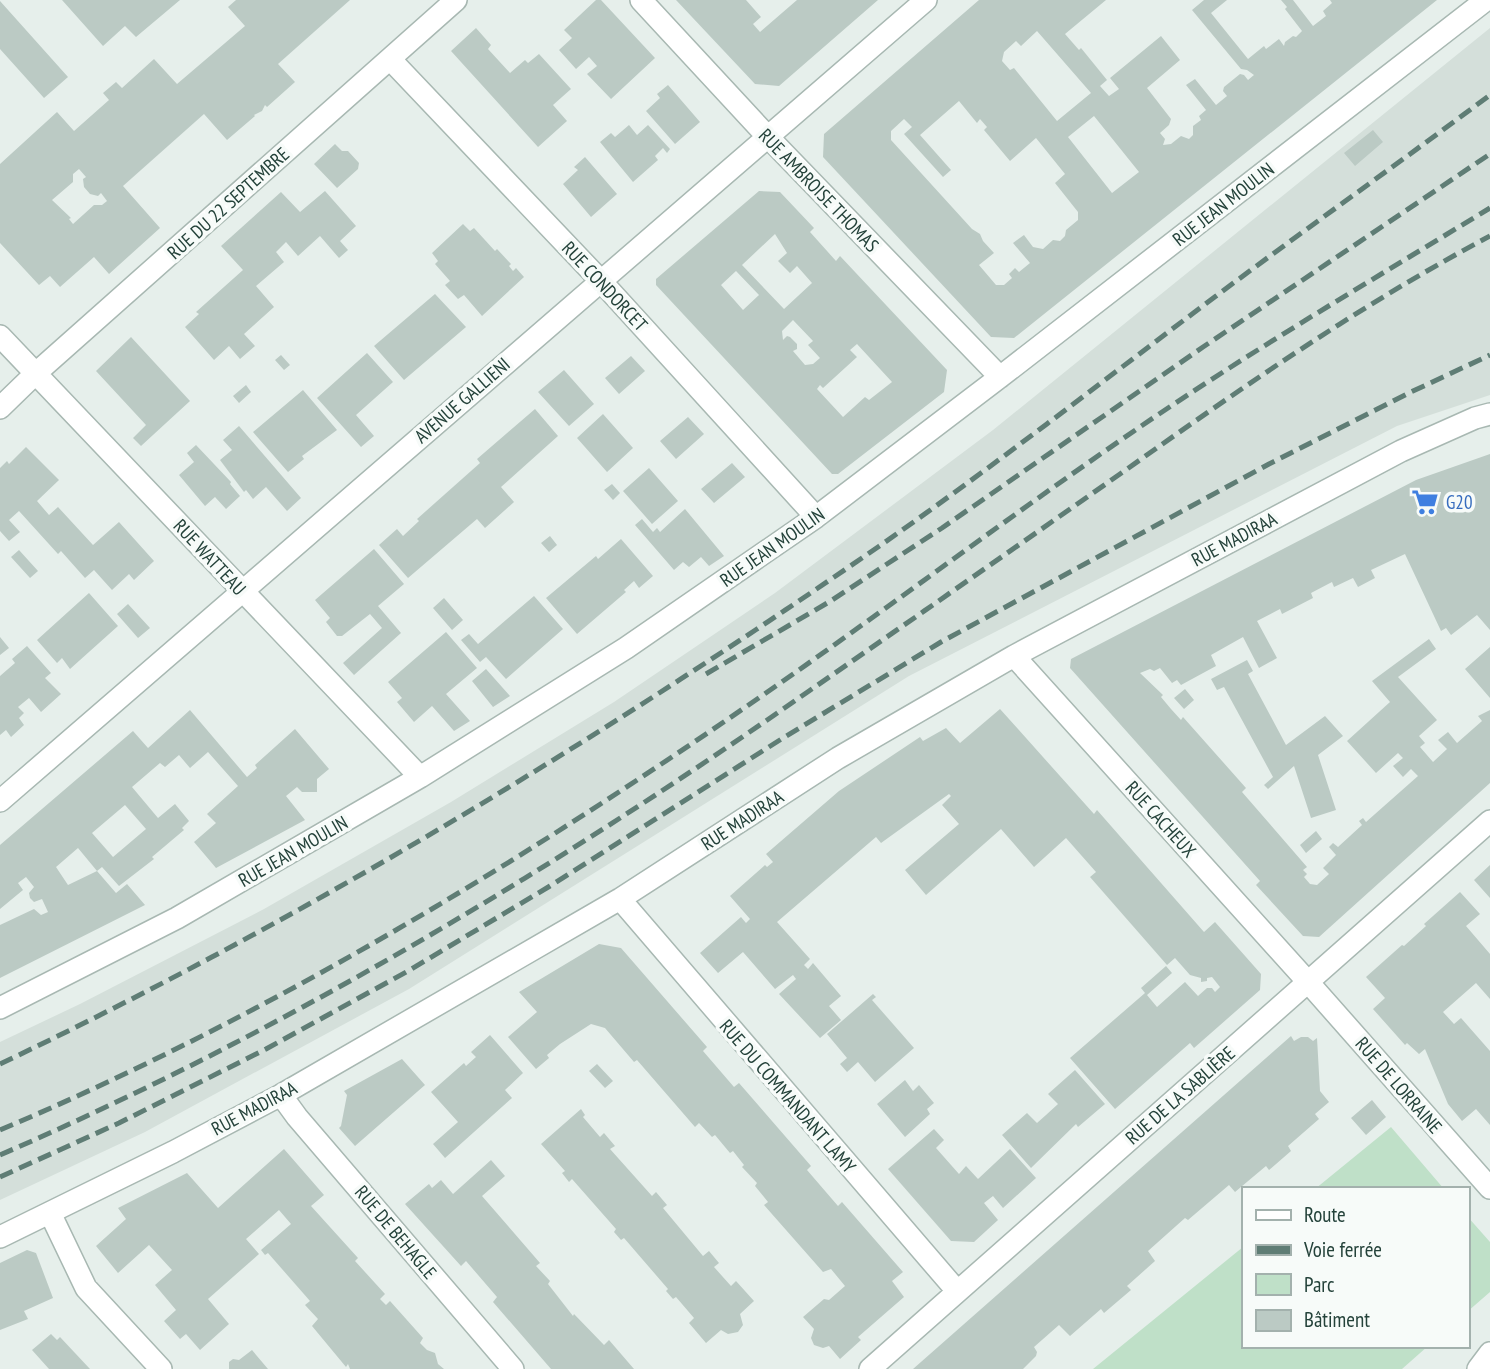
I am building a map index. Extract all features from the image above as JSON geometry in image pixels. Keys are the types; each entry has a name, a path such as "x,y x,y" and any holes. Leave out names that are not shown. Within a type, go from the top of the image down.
{"street":[{"name":"RUE DU 22 SEPTEMBRE","path":"0,408 456,0"},
{"name":"RUE AMBROISE THOMAS","path":"641,0 767,136 1000,377"},
{"name":"AVENUE GALLIENI","path":"0,801 926,0"},
{"name":"RUE JEAN MOULIN","path":"0,1008 177,918 420,777 626,648 816,517 1486,0"},
{"name":"RUE CONDORCET","path":"390,59 600,280 816,517"},
{"name":"RUE WATTEAU","path":"0,336 420,777"},
{"name":"RUE MADIRAA","path":"0,1237 281,1095 620,899 838,758 1014,656 1401,450 1490,414"},
{"name":"RUE CACHEUX","path":"1014,656 1308,982"},
{"name":"RUE DE LA SABLIÈRE","path":"870,1369 1490,821"},
{"name":"RUE DU COMMANDANT LAMY","path":"620,899 957,1292"},
{"name":"RUE DE LORRAINE","path":"1308,982 1490,1188"},
{"name":"RUE DE BEHAGLE","path":"281,1095 513,1369"},
{"path":"50,1213 86,1288 162,1369"},
{"path":"1479,1369 1490,1353"}],"shaded area":[{"path":"1490,28 1490,395 1397,426 909,676 409,989 145,1132 0,1200 0,1042 264,909 451,802 614,702 775,593 993,430"}],"green space":[{"path":"1391,1127 1442,1187 1317,1187"},
{"path":"1469,1218 1490,1242 1490,1292 1469,1310"},
{"path":"1242,1248 1242,1348 1426,1348 1402,1369 1093,1369"}],"building":[{"path":"62,0 180,0 136,37 125,26 103,46"},
{"path":"236,0 350,0 278,64 295,82 227,140 204,114 123,186 160,228 109,274 94,257 60,287 50,276 39,285 0,243 0,164 57,112 74,131 109,100 103,93 116,82 122,88 154,59 177,84 245,26 228,7","holes":["79,169 86,177 83,179 84,187 90,194 98,196 101,193 107,201 102,205 94,205 73,224 69,219 71,218 52,200 73,182 73,174"]},
{"path":"596,0 601,0 655,58 611,99 587,74 597,66 589,57 576,69 559,50 572,38 564,30"},
{"path":"676,0 746,0 761,17 753,24 760,32 797,0 878,0 779,86 755,84"},
{"path":"979,0 1106,0 1065,34 1079,50 1081,48 1107,80 1100,86 1109,96 1119,89 1110,78 1161,36 1180,60 1147,88 1171,119 1169,125 1160,133 1165,139 1163,145 1171,144 1181,136 1189,139 1193,135 1193,126 1201,120 1199,116 1206,110 1186,85 1195,79 1216,105 1227,96 1223,91 1224,87 1240,74 1248,80 1254,75 1241,69 1192,10 1204,0 1227,0 1211,13 1248,59 1264,46 1266,49 1279,39 1284,46 1285,42 1302,31 1281,0 1293,0 1313,26 1326,16 1323,11 1332,3 1330,0 1437,0 1014,338 991,337 823,157 824,134","holes":["1037,31 1091,93 1057,121 1014,68 1010,70 1002,61 1004,52 1016,41 1021,46","959,101 977,123 980,119 987,127 984,130 1010,161 1036,138 1065,174 1055,183 1078,212 1078,220 1066,230 1060,241 1053,240 1043,249 1033,247 1024,235 1013,243 1030,263 1019,272 1015,268 1009,274 1012,278 1004,285 996,285 979,265 994,253 980,234 972,229 891,140 891,131 904,119 912,127 904,134 943,177 951,170 920,135","1094,116 1139,172 1112,193 1068,137"]},
{"path":"0,1 68,77 44,98 0,49"},
{"path":"476,28 491,45 488,49 510,73 525,60 528,63 539,54 571,89 553,105 567,121 538,147 451,51"},
{"path":"668,85 700,122 675,144 646,111 660,98 657,94"},
{"path":"629,125 637,135 648,125 670,149 667,153 663,148 655,156 658,160 633,182 600,142 611,133 615,137"},
{"path":"1373,130 1383,142 1355,166 1344,153"},
{"path":"335,144 342,151 348,151 359,163 358,169 337,188 314,164"},
{"path":"585,157 617,194 591,217 563,184 578,170 574,167"},
{"path":"325,191 356,226 340,241 348,250 339,258 320,236 298,256 286,242 276,252 284,262 256,286 274,307 244,334 255,346 240,359 229,346 214,360 185,327 199,314 196,312 243,270 221,246 281,192 300,212"},
{"path":"759,191 780,192 814,228 810,232 836,261 840,256 947,370 944,392 838,474 832,474 656,285 656,279","holes":["775,234 787,253 778,261 790,273 797,266 812,283 784,309 742,265","736,271 759,295 743,310 721,285","793,320 813,341 808,345 820,358 813,364 805,365 793,351 797,349 797,344 787,336 783,340 782,331","857,344 892,382 869,400 865,397 843,417 817,389 820,385 823,388 857,357 850,350"]},
{"path":"463,224 470,231 474,228 511,264 509,266 513,271 516,268 524,277 482,316 464,295 458,299 445,285 450,281 435,264 438,261 432,253"},
{"path":"435,294 466,327 404,380 374,346"},
{"path":"131,337 190,401 141,446 133,438 146,425 96,371"},
{"path":"367,353 393,382 356,415 374,436 361,447 317,398"},
{"path":"281,355 290,365 284,370 275,360"},
{"path":"631,356 645,371 619,394 605,378"},
{"path":"564,370 594,404 569,426 538,392"},
{"path":"246,385 251,392 239,403 233,396"},
{"path":"303,390 337,430 302,456 304,459 288,472 253,432"},
{"path":"535,409 558,436 501,487 514,502 485,528 477,519 408,578 379,545 397,529 403,536 419,521 417,519 480,463 477,459"},
{"path":"603,414 633,448 607,472 577,438"},
{"path":"688,417 704,434 676,459 660,441"},
{"path":"239,426 301,498 287,511 266,487 253,499 246,490 244,492 220,460 232,450 223,440"},
{"path":"196,445 231,482 240,496 226,509 215,497 205,506 179,475 194,462 187,453"},
{"path":"26,447 59,480 37,501 49,515 58,507 93,545 119,522 154,561 134,580 129,574 112,590 94,570 85,578 61,551 58,554 19,511 9,520 20,532 9,541 0,531 0,468 7,461 9,464"},
{"path":"1490,454 1490,630 1477,615 1451,635 1446,628 1441,631 1405,554 1371,570 1375,578 1358,587 1353,578 1334,587 1332,582 1311,593 1313,598 1282,614 1280,609 1257,621 1277,658 1259,668 1243,637 1211,655 1216,666 1181,685 1177,680 1172,683 1160,668 1140,673 1246,788 1242,792 1307,867 1303,870 1307,874 1304,877 1310,884 1317,885 1329,874 1323,868 1336,855 1329,847 1333,843 1338,847 1362,825 1359,821 1363,818 1366,822 1418,776 1411,769 1403,777 1393,766 1403,758 1398,753 1376,773 1347,741 1390,702 1372,681 1429,639 1436,649 1398,677 1437,720 1419,736 1425,743 1420,747 1433,762 1447,749 1438,740 1448,732 1457,743 1482,721 1478,716 1490,710 1490,783 1319,937 1303,936 1256,885 1260,881 1070,668 1071,659 1416,480"},
{"path":"732,463 745,477 714,503 701,489"},
{"path":"649,468 678,501 652,524 623,491"},
{"path":"612,484 620,493 613,500 604,490"},
{"path":"685,509 724,556 709,566 701,557 689,567 683,562 674,570 635,525 642,519 653,532 657,528 660,532"},
{"path":"550,536 557,545 549,552 541,543"},
{"path":"621,539 653,576 639,588 634,581 624,590 626,592 577,634 546,598"},
{"path":"374,549 404,584 378,606 401,633 354,675 343,663 382,628 370,614 342,636 337,636 326,622 330,618 315,600"},
{"path":"19,550 38,571 30,578 11,557"},
{"path":"89,593 118,626 70,669 62,658 57,663 37,640"},
{"path":"534,596 563,629 506,679 486,657 480,662 461,640 469,634 478,644"},
{"path":"444,598 463,620 452,630 433,608"},
{"path":"128,604 150,628 138,638 117,614"},
{"path":"446,632 477,668 446,694 470,721 454,731 432,706 414,722 397,702 402,698 388,682"},
{"path":"0,637 9,648 0,655"},
{"path":"27,646 51,673 45,678 61,694 41,712 29,698 18,707 24,713 19,718 24,725 11,737 6,730 0,735 0,676 15,663 12,659"},
{"path":"1490,647 1490,698 1465,669"},
{"path":"1247,660 1253,671 1248,674 1286,745 1325,716 1343,736 1318,755 1336,810 1311,818 1294,766 1268,789 1264,785 1273,777 1224,687 1217,690 1211,679"},
{"path":"486,669 510,696 493,707 472,681"},
{"path":"1185,689 1194,700 1184,709 1174,698"},
{"path":"1000,709 1094,814 1097,810 1204,932 1215,922 1261,974 1260,990 1194,1048 1190,1043 1115,1109 1070,1058 1145,993 1141,988 1166,966 1172,973 1147,995 1157,1007 1185,982 1198,996 1207,988 1212,988 1215,992 1220,987 1212,977 1201,982 1201,978 1190,975 1175,958 1167,965 1090,877 1096,872 1066,838 1034,867 1001,829 926,895 905,870 959,824 942,805 951,796 949,794 881,843 876,837 777,922 810,959 804,965 808,969 813,963 841,996 829,1006 841,1020 820,1038 779,994 796,979 793,975 775,989 743,952 718,973 700,953 741,917 746,923 750,919 730,896 765,865 767,867 773,862 766,854 839,791 920,737 923,741 946,728 960,743"},
{"path":"190,710 247,777 257,768 255,765 295,729 329,769 317,779 317,792 302,792 297,787 286,796 305,820 216,868 194,842 216,823 207,814 238,786 208,752 190,768 179,755 165,767 160,763 132,787 158,818 175,804 189,821 182,828 184,830 152,857 154,859 119,886 102,867 97,871 116,893 127,884 145,905 0,978 0,925 34,909 41,915 48,912 42,899 34,902 30,898 29,893 34,887 26,877 18,883 23,890 0,909 0,845 133,731 148,748","holes":["125,805 146,829 113,857 92,833","78,848 97,871 68,885 56,867"]},
{"path":"1316,831 1322,839 1306,853 1300,845"},
{"path":"1490,865 1490,898 1474,880"},
{"path":"1460,892 1480,914 1466,926 1490,954 1490,999 1476,983 1443,1012 1454,1024 1461,1018 1490,1051 1490,1125 1476,1109 1462,1121 1448,1104 1425,1049 1419,1054 1407,1043 1405,1045 1373,1009 1385,998 1366,977 1404,946"},
{"path":"599,944 621,948 707,1047 703,1051 734,1087 739,1083 811,1166 807,1170 838,1206 842,1202 903,1272 892,1281 904,1297 858,1337 861,1340 840,1359 829,1346 823,1348 814,1345 811,1338 814,1329 803,1317 845,1286 831,1269 823,1272 764,1205 768,1202 733,1151 730,1153 715,1135 712,1137 699,1123 695,1127 637,1060 634,1062 605,1028 591,1024 560,1044 536,1069 508,1037 537,1012 519,992"},
{"path":"873,994 876,997 872,1000 914,1048 875,1082 858,1062 847,1072 840,1064 847,1058 827,1034"},
{"path":"490,1035 523,1073 505,1090 512,1098 445,1158 433,1144 458,1122 431,1092 464,1063 466,1066 476,1057 471,1052"},
{"path":"1291,1036 1294,1041 1301,1037 1308,1037 1313,1041 1317,1038 1320,1091 1329,1102 1315,1114 1319,1119 1288,1146 1291,1151 1269,1170 1266,1166 1235,1192 1229,1185 1188,1220 1185,1218 1148,1251 1155,1261 1127,1286 1131,1290 1104,1313 1101,1309 1070,1336 1059,1325 1034,1347 1036,1356 1023,1369 913,1369"},
{"path":"402,1059 425,1085 355,1146 339,1128 347,1095 344,1091"},
{"path":"597,1064 613,1081 605,1088 589,1071"},
{"path":"1075,1070 1105,1104 1078,1127 1076,1124 1031,1168 1002,1135 1027,1113 1037,1123 1046,1115 1058,1104 1048,1094"},
{"path":"905,1080 913,1091 919,1085 934,1103 927,1109 930,1114 905,1137 877,1104"},
{"path":"1372,1100 1386,1117 1366,1135 1351,1118"},
{"path":"581,1109 585,1115 583,1117 600,1137 604,1133 615,1146 610,1149 652,1196 656,1192 667,1205 663,1208 703,1256 709,1251 719,1263 714,1267 731,1286 736,1281 754,1301 740,1314 743,1325 738,1332 728,1334 721,1330 706,1343 689,1323 694,1318 676,1297 673,1299 666,1291 668,1289 624,1238 621,1240 614,1232 616,1229 572,1179 569,1182 562,1173 565,1171 541,1144"},
{"path":"934,1129 944,1140 936,1148 959,1174 966,1166 978,1179 1010,1149 1036,1178 1003,1208 993,1196 984,1203 998,1220 974,1242 951,1241 888,1169"},
{"path":"284,1149 324,1195 311,1206 358,1258 355,1261 385,1294 380,1299 386,1305 390,1301 423,1338 420,1343 435,1353 438,1364 444,1369 350,1369 348,1364 346,1367 312,1326 318,1319 305,1305 310,1301 268,1253 265,1255 261,1250 291,1224 279,1210 246,1239 259,1254 208,1299 229,1324 200,1350 186,1334 180,1339 164,1321 176,1310 155,1285 172,1270 149,1245 118,1273 96,1246 126,1219 118,1208 187,1173 218,1208"},
{"path":"491,1160 505,1176 482,1196 540,1263 536,1266 550,1281 548,1284 573,1316 574,1314 604,1345 609,1340 634,1369 551,1369 493,1302 497,1297 466,1261 461,1266 405,1204 429,1184 432,1188 441,1180 453,1194"},
{"path":"27,1250 36,1253 53,1298 24,1311 28,1319 0,1330 0,1263"},
{"path":"51,1334 57,1340 60,1337 90,1369 49,1369 32,1350"},
{"path":"252,1350 268,1369 229,1369 229,1362 233,1359 239,1360"}],"railway":[{"path":"0,1064 114,1008 339,887 449,823 666,689 921,517 1490,95"},
{"path":"706,674 829,602 942,528 1203,347 1490,154"},
{"path":"0,1130 196,1039 386,936 478,881 661,765 750,704 1168,408 1490,208"},
{"path":"0,1155 106,1107 314,1001 516,883 713,757 1301,349 1394,290 1490,236"},
{"path":"0,1177 119,1123 266,1049 408,971 550,886 783,738 941,642 1269,464 1490,355"}],"place":[{"name":"G20","path":"1425,502"}]}
